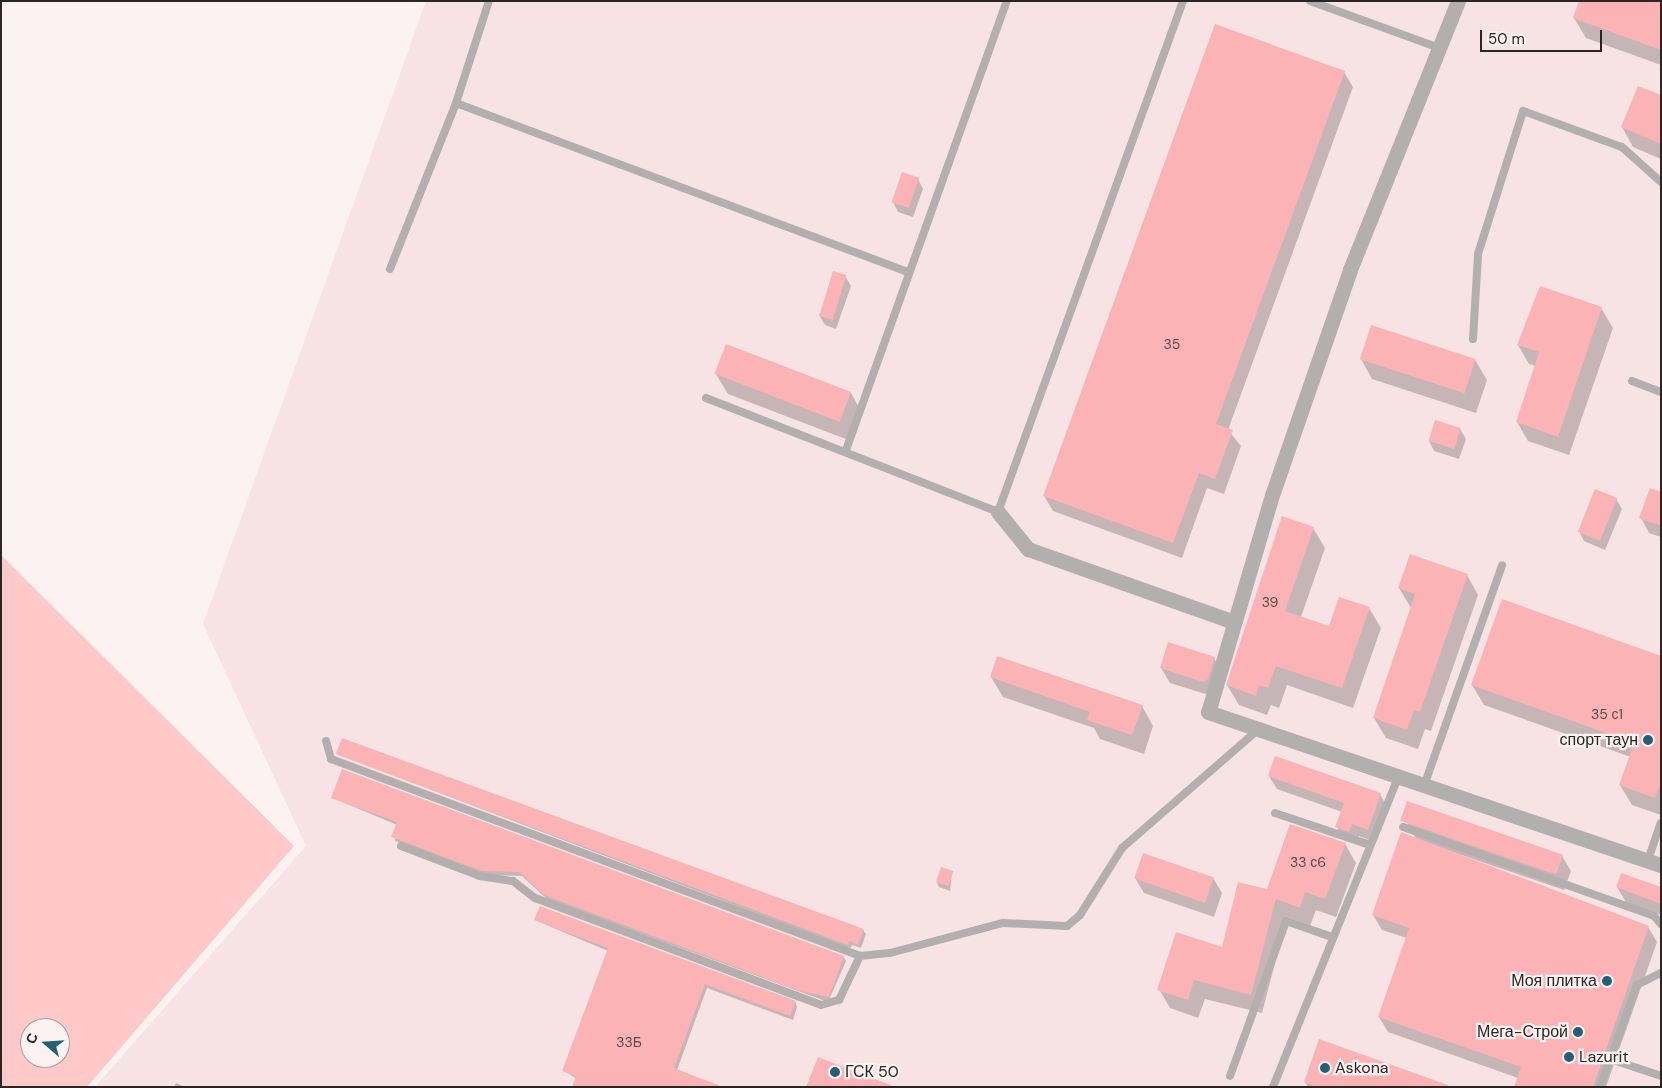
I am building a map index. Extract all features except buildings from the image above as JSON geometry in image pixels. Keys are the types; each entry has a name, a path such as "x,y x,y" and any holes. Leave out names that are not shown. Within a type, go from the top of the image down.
{"street":[{"path":"1458,1 1350,270 1272,495 1208,712 1425,783 1654,862"},
{"path":"998,512 1028,549 1234,622"}],"lane":[{"path":"390,269 456,103 489,1"},
{"path":"846,450 1007,1"},
{"path":"706,398 846,450 998,512 1183,1"},
{"path":"1310,1 1439,48"},
{"path":"456,103 909,272"},
{"path":"1473,339 1478,254 1523,111 1622,147 1661,182"},
{"path":"1632,381 1661,392"},
{"path":"1425,783 1502,565"},
{"path":"326,741 331,759 860,956 890,953 1003,923 1067,926 1080,915 1122,848 1259,729"},
{"path":"1273,1087 1399,775"},
{"path":"1275,813 1370,845"},
{"path":"1654,862 1661,824"},
{"path":"1403,827 1654,916 1661,924"},
{"path":"401,846 480,876 513,881 535,898 821,1005 839,1000 860,956"},
{"path":"1230,1076 1286,921 1332,937"},
{"path":"1600,1087 1637,985 1661,973"},
{"path":"1610,1059 1661,1076"}],"shaded area":[{"path":"426,1 1661,1 1661,1087 95,1087 306,846 203,624"},
{"path":"1,555 294,846 87,1087 1,1087"}],"place":[{"name":"спорт таун","path":"1648,740"},
{"name":"Моя плитка","path":"1607,981"},
{"name":"Мега-Строй","path":"1578,1032"},
{"name":"Lazurit","path":"1569,1057"},
{"name":"Askona","path":"1325,1068"},
{"name":"ГСК 50","path":"835,1072"}]}
